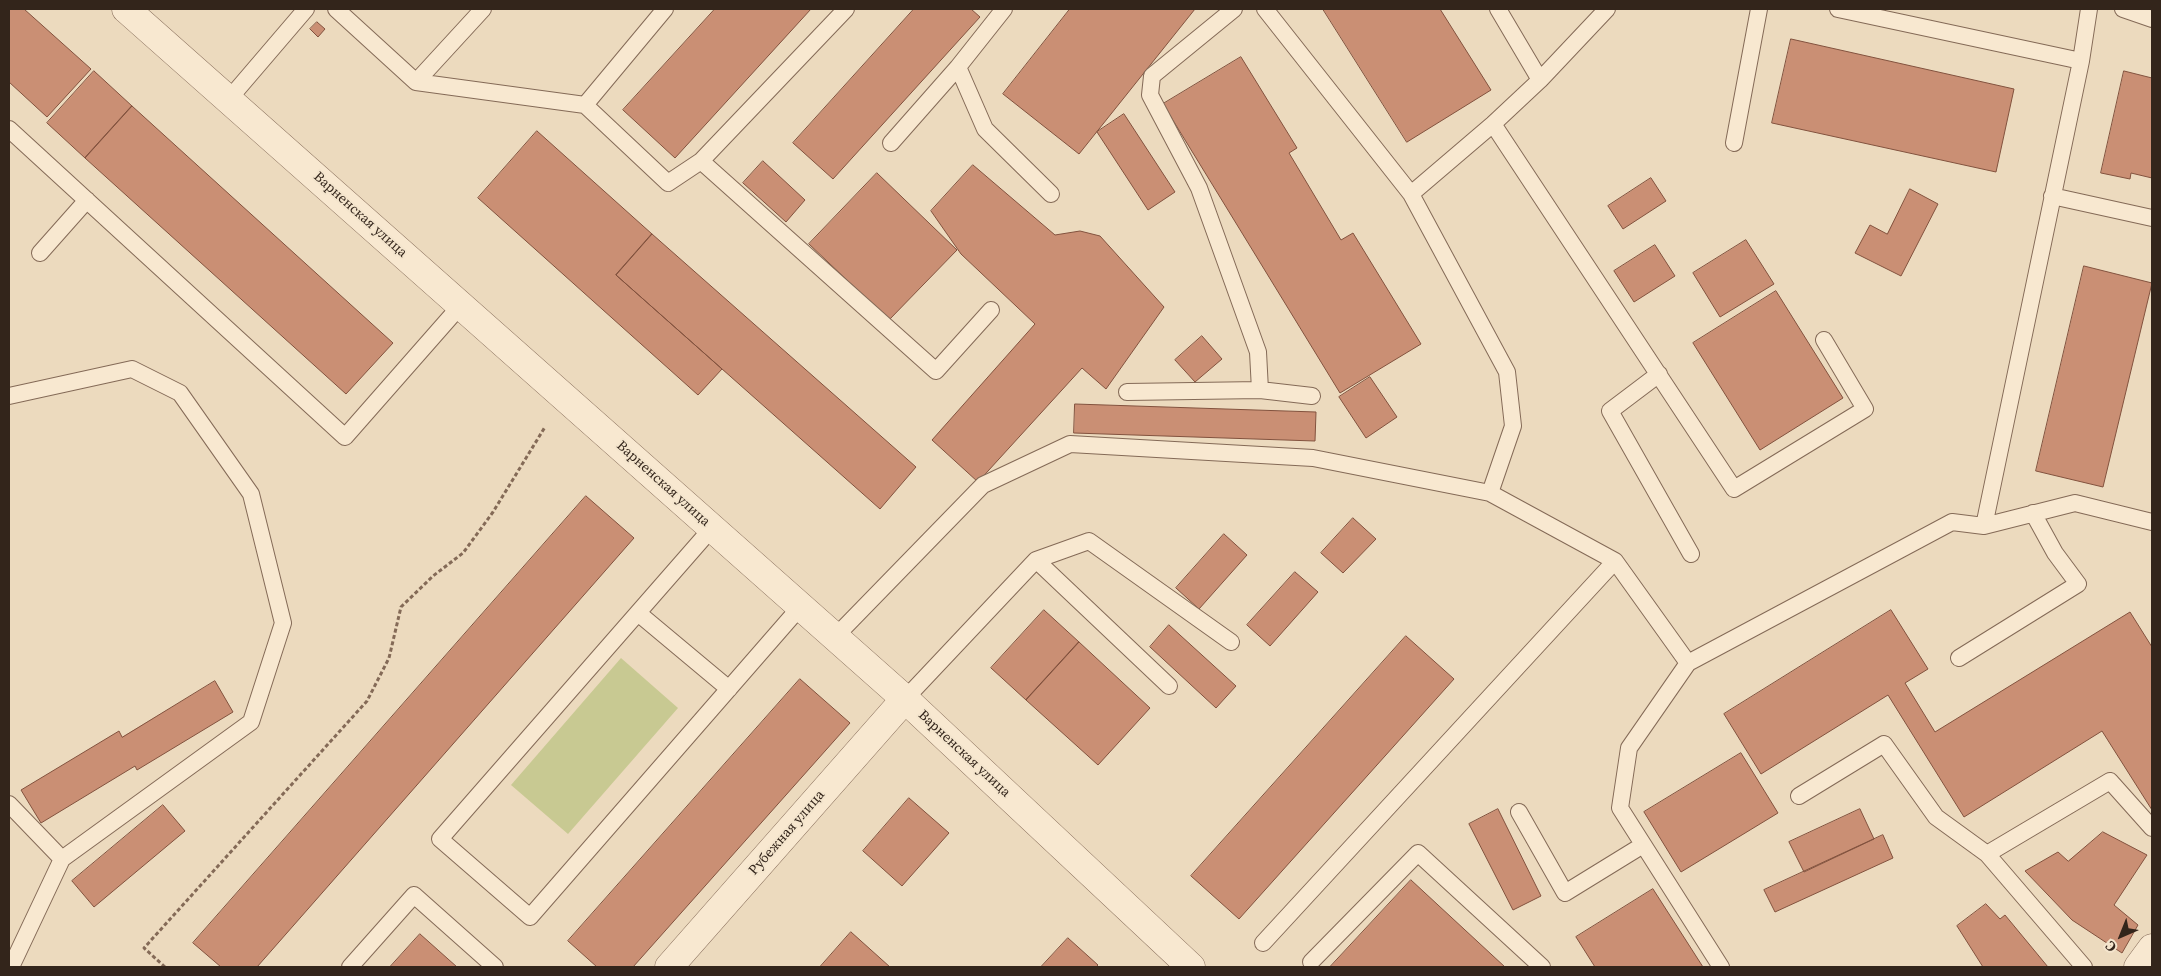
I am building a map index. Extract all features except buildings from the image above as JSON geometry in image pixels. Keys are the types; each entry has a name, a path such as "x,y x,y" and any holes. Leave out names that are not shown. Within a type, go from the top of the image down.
{"street":[{"name":"Варненская улица","path":"126,9 905,699 1191,967"},
{"name":"Рубежная улица","path":"669,967 905,699"},
{"path":"2138,967 2152,948"}],"lane":[{"path":"229,99 306,9"},
{"path":"336,9 416,82 585,105 668,183 702,161 846,9"},
{"path":"416,82 483,9"},
{"path":"585,105 665,9"},
{"path":"891,143 958,67 1004,9"},
{"path":"1234,9 1152,76 1150,95 1199,188 1258,352 1260,390"},
{"path":"1265,9 1411,194 1507,372 1512,426 1490,493"},
{"path":"1498,9 1540,80"},
{"path":"1411,194 1493,124 1540,80 1608,9"},
{"path":"1734,143 1758,9"},
{"path":"1838,9 2081,61"},
{"path":"1984,526 2081,61 2089,9"},
{"path":"2123,9 2152,20"},
{"path":"958,67 985,130 1051,194"},
{"path":"1493,124 1734,489 1865,409 1824,340"},
{"path":"9,128 345,437 461,305"},
{"path":"702,161 936,371 991,310"},
{"path":"2052,196 2152,218"},
{"path":"40,252 87,200"},
{"path":"9,396 132,368 180,393 251,494 283,623 251,722 62,859 10,967"},
{"path":"1659,374 1610,411 1692,554"},
{"path":"1127,392 1260,390 1312,396"},
{"path":"835,637 983,485 1070,444 1313,458 1490,493 1615,561 1688,663"},
{"path":"1721,967 1620,808 1629,748 1688,663 1952,522 1984,526 2075,503 2152,522"},
{"path":"1959,658 2078,584 2055,553 2033,513"},
{"path":"712,528 440,839 530,917 801,606"},
{"path":"905,699 1036,560 1089,541 1231,642"},
{"path":"1036,560 1169,686"},
{"path":"1263,943 1615,561"},
{"path":"638,613 729,689"},
{"path":"1799,796 1884,744 1936,817 1987,854 2084,967"},
{"path":"1987,854 2110,781 2152,828"},
{"path":"9,804 62,859"},
{"path":"1519,812 1565,893 1643,845"},
{"path":"1311,962 1418,853 1542,967"},
{"path":"350,967 414,895 495,967"}],"path":[{"path":"165,967 144,948 367,701 388,658 401,607 433,576 463,553 493,512 545,427"}],"green space":[{"path":"621,658 678,708 568,834 511,785"}]}
